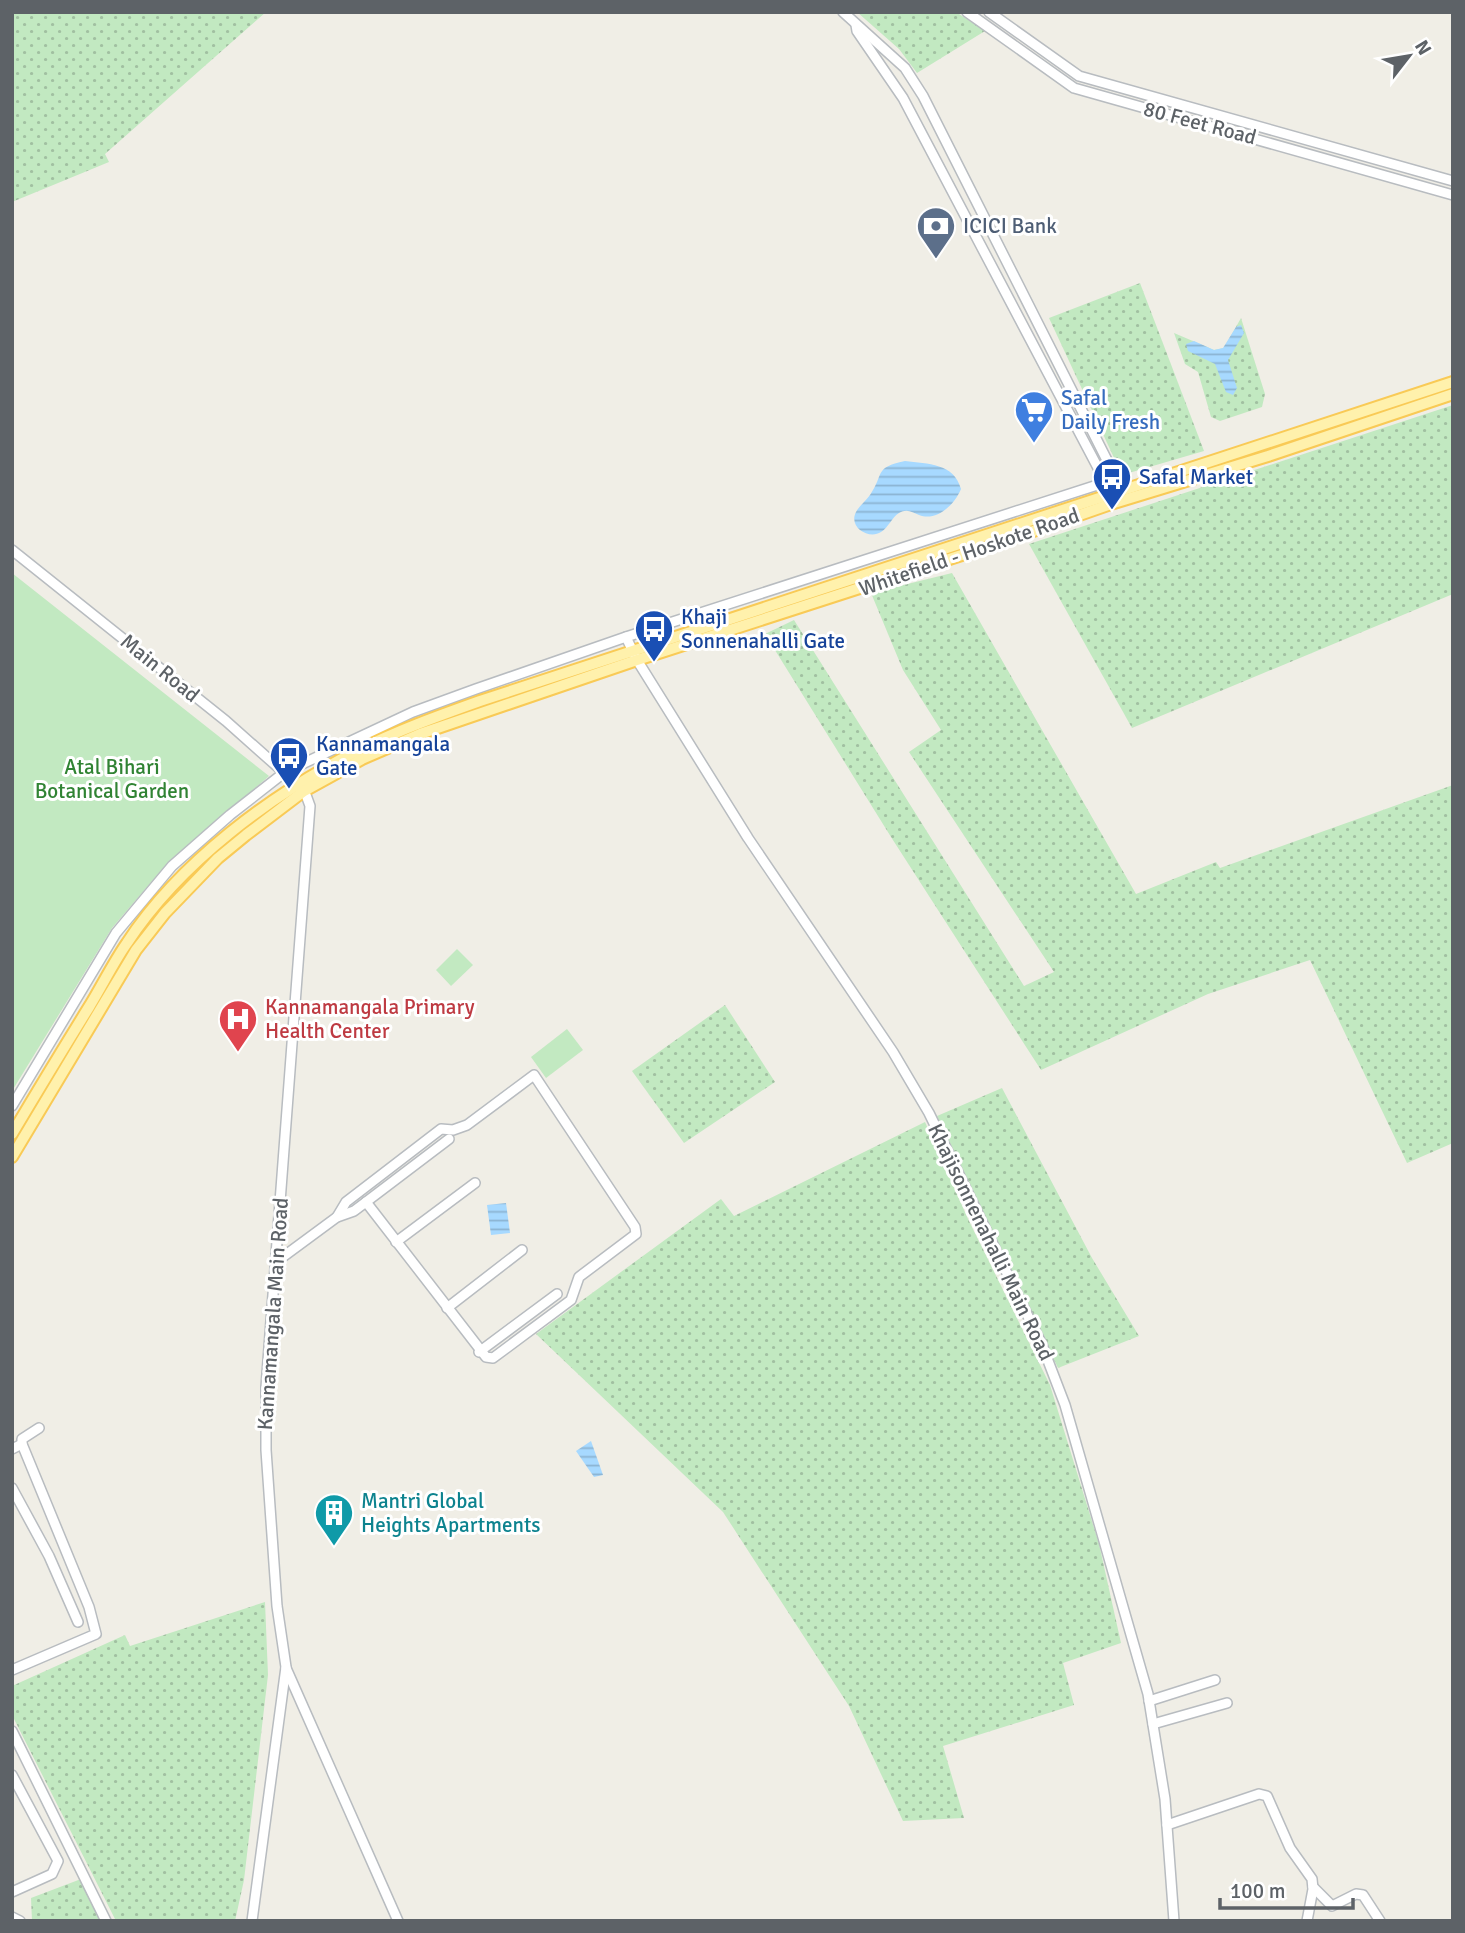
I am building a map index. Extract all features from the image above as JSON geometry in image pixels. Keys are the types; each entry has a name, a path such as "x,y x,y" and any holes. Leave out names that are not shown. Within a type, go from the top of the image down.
{"main road":[{"name":"Whitefield - Hoskote Road","path":"12,1135 127,942 155,906 210,850 301,788 420,734 635,655 1005,541 1118,496 1453,382"},
{"name":"Whitefield - Hoskote Road","path":"1118,496 1257,460 1453,394"},
{"name":"Whitefield - Hoskote Road","path":"12,1157 136,950 165,913 218,858 301,788"}],"street":[{"path":"843,12 905,68 923,96 1116,479 1118,496"},
{"name":"80 Feet Road","path":"967,12 1074,88 1453,195"},
{"name":"80 Feet Road","path":"989,12 1079,76 1453,181"},
{"path":"856,24 857,31 903,98 1105,482 1118,496"},
{"path":"1073,421 1084,414"},
{"path":"12,1106 124,923 172,866 230,815 285,772 413,712 626,637 1116,479"},
{"name":"Main Road","path":"12,550 226,721 301,788"},
{"name":"Khajisonnenahalli Main Road","path":"626,637 748,838 893,1052 929,1113 1042,1345 1065,1405 1149,1701 1167,1825 1174,1921"},
{"name":"Kannamangala Main Road","path":"252,1921 286,1667 276,1594 265,1438 267,1358 310,834 310,806 301,788"},
{"path":"337,1217 346,1202 432,1135 441,1129 453,1130 467,1125 534,1075 635,1227 636,1234 579,1276 571,1300 493,1358 479,1352 366,1202"},
{"path":"276,1262 337,1217 354,1211 449,1139"},
{"path":"396,1242 475,1183"},
{"path":"447,1308 522,1250"},
{"path":"479,1352 557,1294"},
{"path":"12,1670 96,1634 89,1607 22,1444 25,1436 39,1428"},
{"path":"12,1449 22,1444"},
{"path":"12,1488 49,1556 78,1622"},
{"path":"286,1667 398,1921"},
{"path":"1149,1701 1215,1680"},
{"path":"1153,1724 1227,1703"},
{"path":"12,1731 106,1921"},
{"path":"12,1775 58,1861 52,1874 12,1892"},
{"path":"1167,1825 1263,1794 1267,1796 1290,1848 1308,1870 1313,1887 1307,1921"},
{"path":"1313,1887 1332,1906 1356,1894 1363,1895 1380,1921"},
{"path":"12,1917 20,1921"}],"green space":[{"path":"12,12 266,12 105,154 109,162 12,202"},
{"path":"857,12 956,12 985,31 917,73 899,49"},
{"path":"1140,283 1204,451 1122,475 1049,318"},
{"path":"1241,318 1265,394 1262,407 1220,421 1211,417 1198,372 1185,364 1174,333 1214,350 1224,348"},
{"path":"1453,405 1453,594 1132,728 1029,544"},
{"name":"Atal Bihari Botanical Garden","path":"12,573 269,776 165,866 112,928 12,1091"},
{"path":"952,573 1136,894 1216,862 1220,868 1453,785 1453,1143 1407,1163 1310,960 1208,994 1041,1070 891,837 765,634 794,620 1024,986 1054,972 909,752 941,730 903,670 871,593"},
{"path":"457,949 473,965 451,986 436,970"},
{"path":"725,1005 775,1082 684,1143 632,1071"},
{"path":"567,1029 583,1050 546,1078 531,1057"},
{"path":"1002,1088 1092,1258 1139,1336 1058,1368 937,1116"},
{"path":"925,1122 968,1219 1050,1385 1099,1544 1121,1643 1063,1663 1074,1705 943,1746 964,1818 903,1821 849,1706 723,1512 536,1334 721,1199 734,1216"},
{"path":"265,1602 268,1675 244,1880 235,1921 116,1921 12,1715 12,1686 125,1635 130,1646"},
{"path":"81,1879 100,1921 32,1921 31,1898"}],"water":[{"path":"1241,325 1244,333 1228,360 1237,388 1233,395 1226,392 1215,364 1188,351 1186,344 1194,341 1214,350 1223,348 1236,327"},
{"path":"905,461 939,466 953,474 961,489 958,495 950,506 939,514 926,517 905,511 897,515 881,532 871,534 861,531 855,523 857,510 870,495 881,472 888,466"},
{"path":"506,1203 510,1233 491,1235 487,1205"},
{"path":"591,1441 603,1475 594,1477 576,1451"}],"place":[{"name":"ICICI Bank","path":"936,260"},
{"name":"Safal Daily Fresh","path":"1034,444"},
{"name":"Safal Market","path":"1112,511"},
{"name":"Khaji Sonnenahalli Gate","path":"654,663"},
{"name":"Kannamangala Gate","path":"289,790"},
{"name":"Kannamangala Primary Health Center","path":"238,1053"},
{"name":"Mantri Global Heights Apartments","path":"334,1547"}]}
